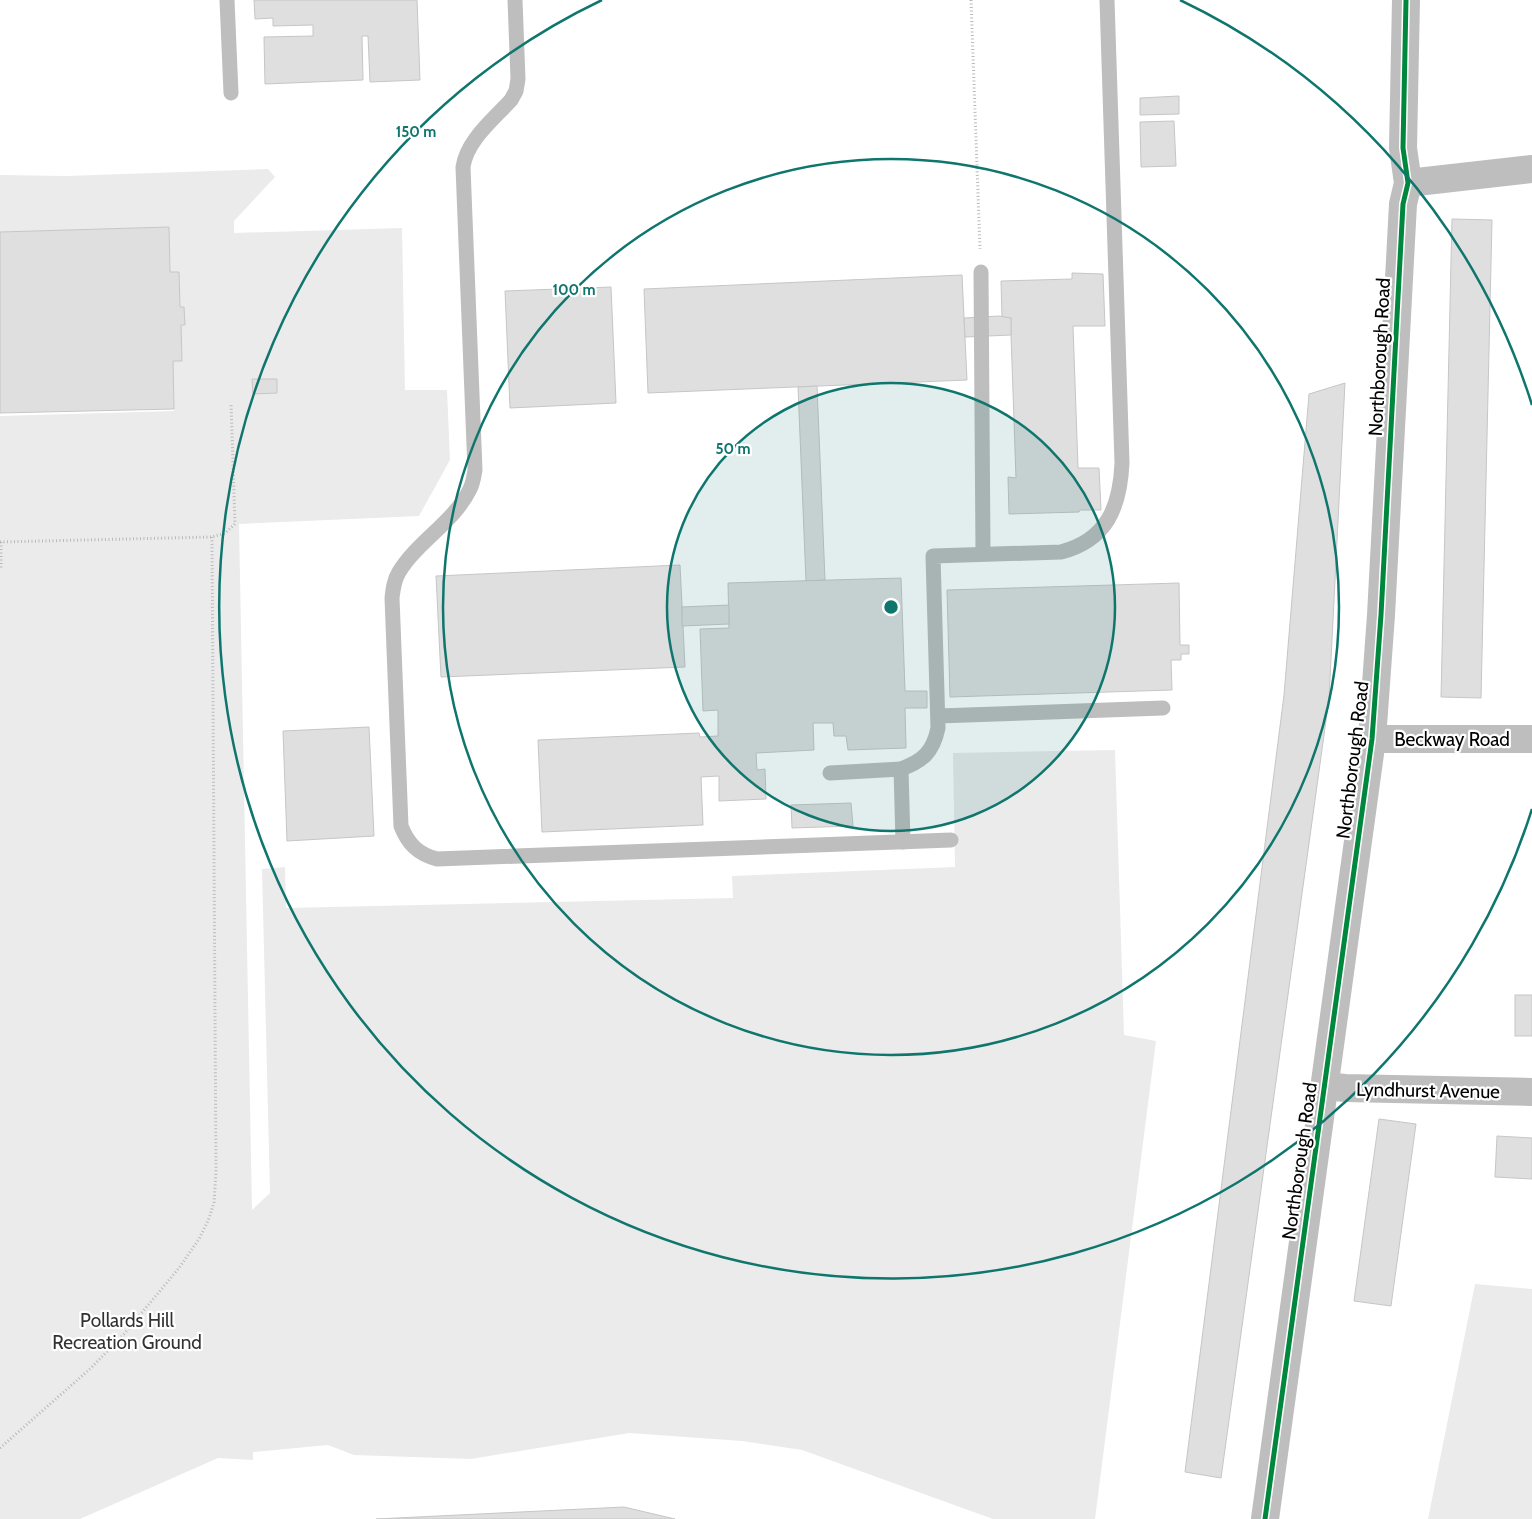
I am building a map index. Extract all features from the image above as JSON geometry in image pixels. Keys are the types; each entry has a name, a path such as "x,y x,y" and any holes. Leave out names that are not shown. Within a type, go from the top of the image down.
{"street":[{"name":"Northborough Road","path":"1265,1519 1372,740 1381,615 1402,204 1408,183 1403,148 1406,0"},
{"path":"1408,183 1532,169"},
{"name":"Beckway Road","path":"1372,740 1532,739"},
{"name":"Lyndhurst Avenue","path":"1324,1086 1532,1092"}],"lane":[{"path":"227,0 231,93"},
{"path":"515,0 518,79 516,91 469,146 463,167 475,470 472,487 462,502 398,573 393,592 401,826 406,838 418,851 426,856 437,859 951,840"},
{"path":"830,773 901,770 918,763 936,740 938,716 933,556 1061,552 1073,549 1088,541 1110,519 1117,504 1122,464 1107,0"},
{"path":"981,272 983,553"},
{"path":"938,716 1163,708"},
{"path":"901,770 903,842"}],"path":[{"path":"971,0 981,272"},
{"path":"1,568 0,542 212,537 226,533 235,524 232,404"},
{"path":"0,1448 91,1368 141,1314 191,1253 208,1221 214,1203 216,1162 212,537"}],"green space":[{"name":"Pollards Hill Recreation Ground","path":"268,169 275,177 234,221 234,233 402,228 405,390 447,390 450,460 419,516 239,524 252,1210 270,1193 262,869 285,867 286,908 733,898 732,876 955,867 953,753 1115,750 1124,1035 1156,1041 1095,1519 993,1519 802,1450 742,1441 629,1433 471,1459 354,1455 328,1445 253,1452 253,1460 218,1458 80,1519 0,1519 0,416 174,411 173,361 182,361 181,325 185,325 184,308 180,307 179,272 170,272 169,227 0,232 0,175 66,176"},
{"path":"1475,1284 1532,1289 1532,1519 1428,1519"}],"building":[{"path":"254,0 417,0 420,80 370,82 368,36 362,36 363,80 265,84 264,37 313,36 313,25 273,26 273,18 255,19"},
{"path":"1179,96 1179,114 1140,115 1140,98"},
{"path":"1174,121 1176,166 1141,167 1140,122"},
{"path":"1452,219 1492,220 1481,698 1441,697"},
{"path":"169,227 170,272 179,272 180,307 184,307 185,325 181,325 182,361 173,361 174,409 0,413 0,232"},
{"path":"1072,273 1103,274 1105,326 1073,326 1078,468 1099,468 1101,510 1009,514 1008,477 1016,478 1011,318 1002,317 1001,281 1072,279"},
{"path":"962,275 967,380 648,393 644,289"},
{"path":"611,287 616,403 510,408 505,291"},
{"path":"999,316 1011,318 1011,335 965,337 964,318"},
{"path":"252,379 277,379 277,393 253,394"},
{"path":"1345,383 1329,699 1221,1478 1185,1472 1284,695 1309,394"},
{"path":"817,386 825,580 806,581 798,387"},
{"path":"680,565 685,667 441,677 436,576"},
{"path":"901,578 905,691 927,691 927,708 905,708 906,748 848,750 846,736 834,736 833,723 813,723 814,750 756,753 757,770 765,769 766,799 719,801 719,776 701,777 703,825 542,832 538,740 699,733 700,737 718,736 718,710 703,711 700,629 729,628 728,583"},
{"path":"1179,583 1180,645 1189,645 1189,654 1181,654 1181,660 1171,660 1172,690 950,697 947,590"},
{"path":"729,605 729,624 682,626 682,607"},
{"path":"369,727 374,836 287,841 283,731"},
{"path":"851,803 853,826 792,828 791,805"},
{"path":"1515,995 1532,995 1532,1036 1515,1036"},
{"path":"1379,1119 1416,1124 1391,1306 1354,1301"},
{"path":"1497,1136 1532,1138 1532,1179 1495,1177"},
{"path":"624,1507 675,1519 376,1519"}],"cycle path":[{"path":"1265,1519 1372,739 1381,615 1403,204 1408,183 1403,148 1406,0"}]}
